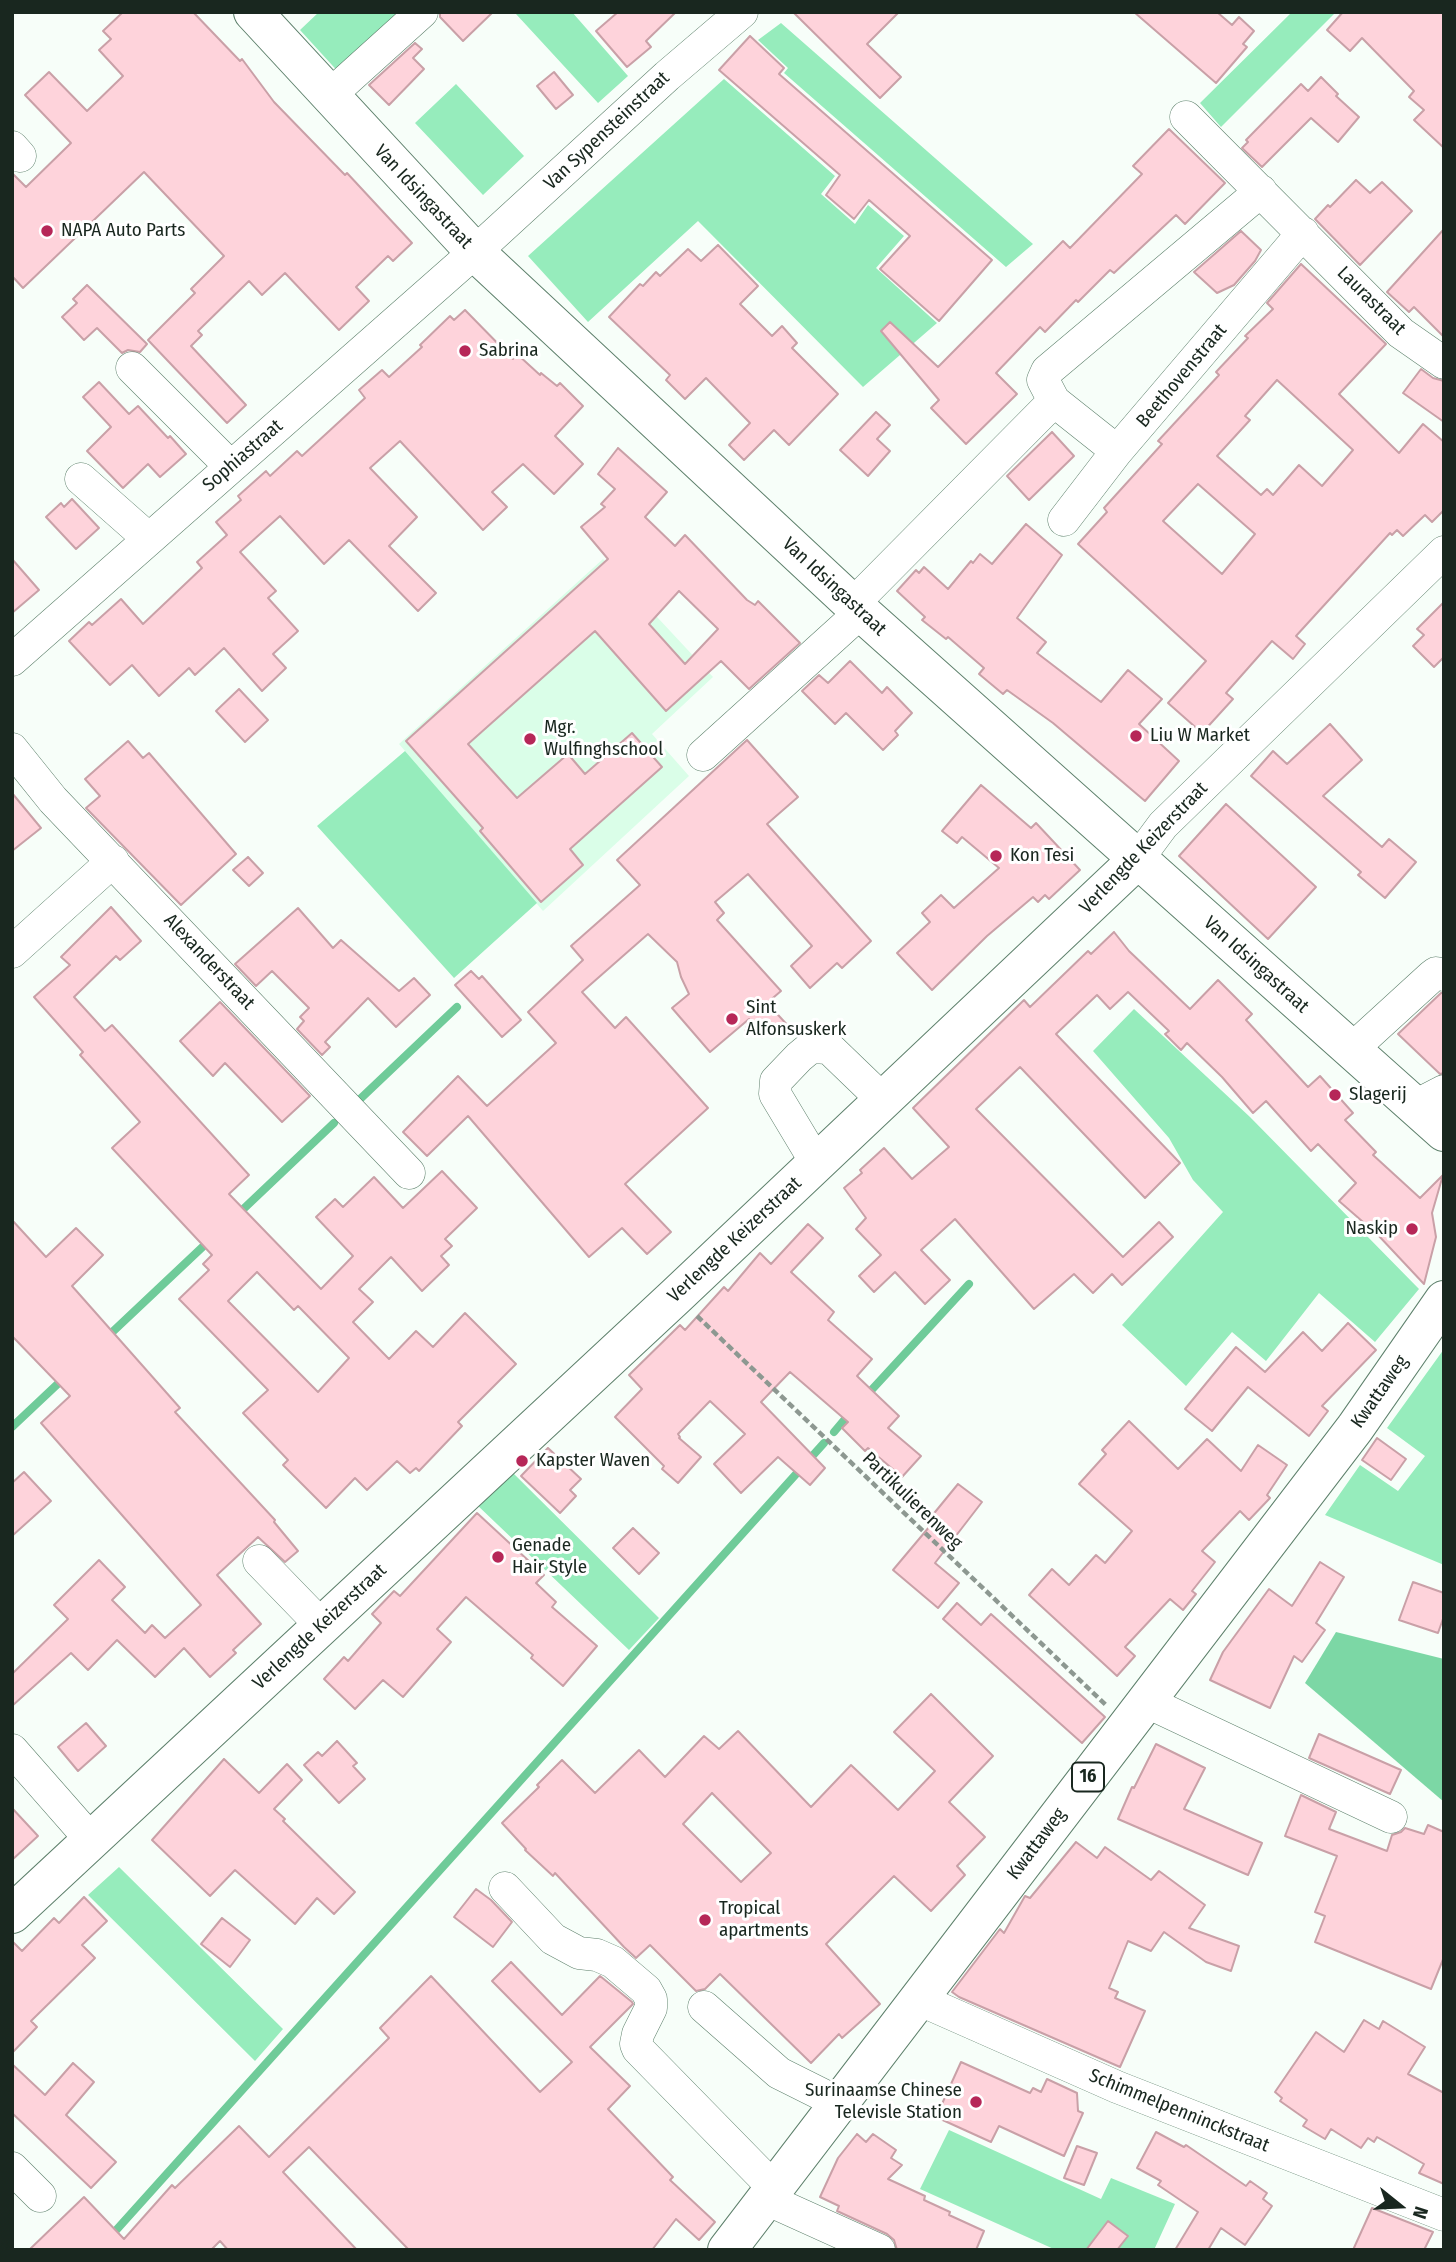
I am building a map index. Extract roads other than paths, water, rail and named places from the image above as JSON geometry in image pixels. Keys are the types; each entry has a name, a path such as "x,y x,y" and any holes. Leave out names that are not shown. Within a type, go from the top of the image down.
{"main road":[{"name":"Van Idsingastraat","path":"253,12 475,252 857,609 1351,1050 1438,1118"},
{"name":"Verlengde Keizerstraat","path":"12,1914 817,1164 1137,860"},
{"name":"Kwattaweg","path":"727,2250 1355,1428 1444,1300"}],"street":[{"path":"329,96 422,12"},
{"name":"Van Sypensteinstraat","path":"475,252 667,76 742,12"},
{"name":"Laurastraat","path":"1186,117 1401,333 1444,363"},
{"path":"1117,452 1054,401 1043,380 1053,364 1261,191"},
{"name":"Beethovenstraat","path":"1064,520 1117,452 1303,233"},
{"name":"Sophiastraat","path":"12,660 475,252"},
{"path":"132,368 231,467"},
{"path":"703,755 857,609 1054,401"},
{"path":"81,479 149,539"},
{"name":"Verlengde Keizerstraat","path":"1137,860 1163,825 1444,552"},
{"name":"Alexanderstraat","path":"12,749 53,800 409,1173"},
{"path":"12,952 113,861"},
{"path":"1351,1050 1432,976 1436,973 1444,975"},
{"path":"817,1164 775,1094 776,1081 799,1056 811,1047 829,1048 883,1100"},
{"path":"259,1561 321,1625"},
{"path":"1137,1713 1391,1817"},
{"path":"12,1750 92,1841"},
{"path":"505,1888 553,1939 579,1953 597,1955 613,1962 646,1990 651,1999 651,2008 638,2034 638,2049 770,2194 879,2250"},
{"name":"Schimmelpenninckstraat","path":"918,2000 1117,2087 1444,2215"},
{"path":"704,2007 779,2073 839,2103"},
{"path":"12,2168 40,2196"}],"waterway":[{"path":"358,1101 457,1007"},
{"path":"236,1216 334,1123"},
{"path":"106,1338 211,1239"},
{"path":"866,1396 969,1284"},
{"path":"12,1427 64,1378"},
{"path":"834,1432 850,1413"},
{"path":"110,2237 824,1443"}],"place":[{"name":"NAPA Auto Parts","path":"47,231"},
{"name":"Sabrina","path":"465,351"},
{"name":"Liu W Market","path":"1136,736"},
{"name":"Mgr. Wulfinghschool","path":"530,739"},
{"name":"Kon Tesi","path":"996,856"},
{"name":"Sint Alfonsuskerk","path":"732,1019"},
{"name":"Slagerij","path":"1335,1095"},
{"name":"Naskip","path":"1412,1229"},
{"name":"Kapster Waven","path":"522,1461"},
{"name":"Genade Hair Style","path":"498,1557"},
{"name":"Tropical apartments","path":"705,1920"},
{"name":"Surinaamse Chinese Televisle Station","path":"976,2102"}]}
